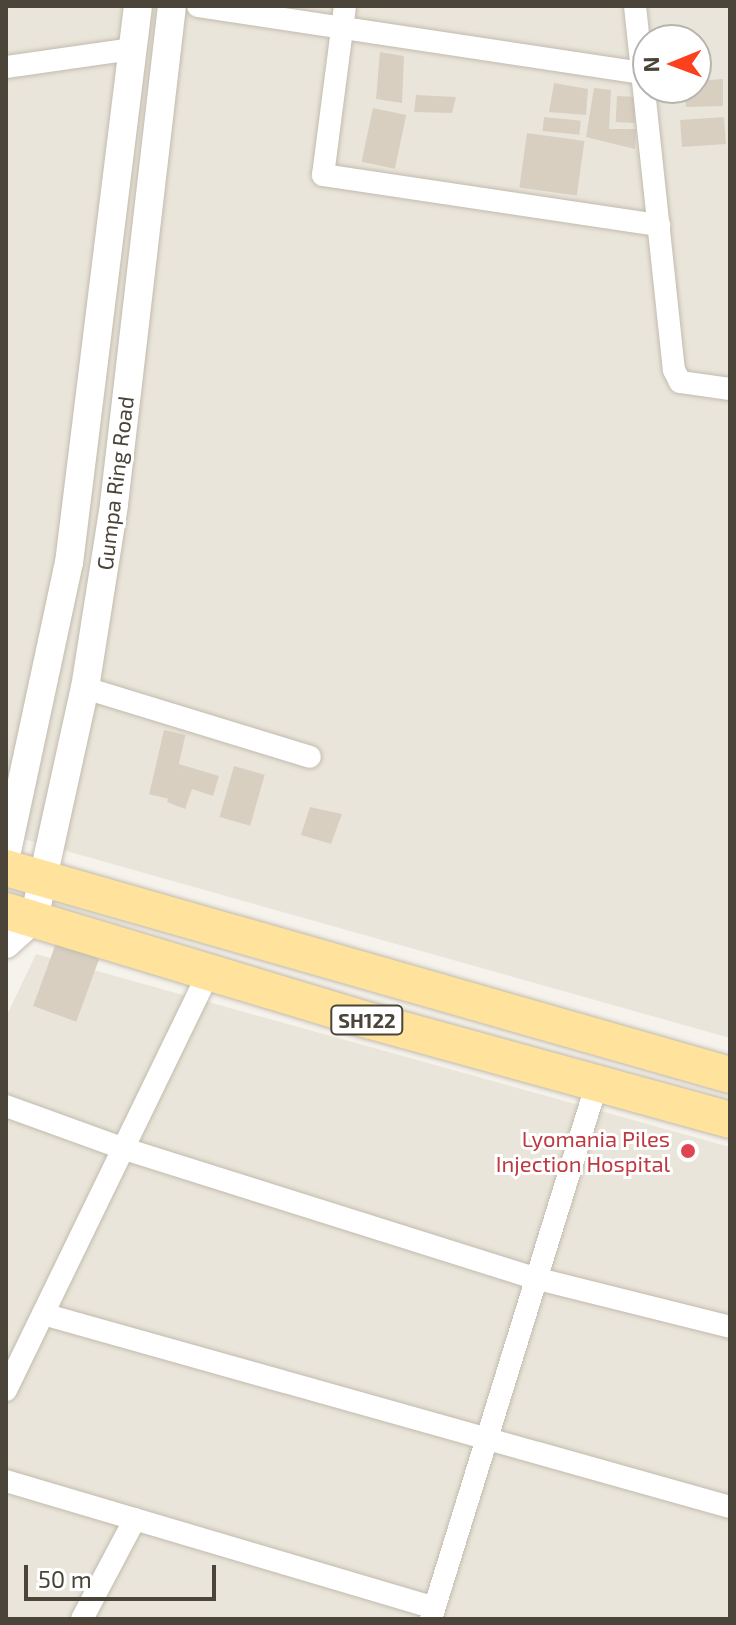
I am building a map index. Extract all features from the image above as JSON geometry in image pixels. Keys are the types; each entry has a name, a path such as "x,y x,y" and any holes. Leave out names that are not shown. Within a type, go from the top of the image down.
{"main road":[{"path":"6,868 730,1075"},
{"name":"SH122","path":"20,915 208,974 730,1120"}],"street":[{"name":"Gumpa Ring Road","path":"6,856 69,563 138,6"},
{"name":"Gumpa Ring Road","path":"20,915 43,878 85,688 114,504 172,6"},
{"path":"198,6 343,17 632,72"},
{"path":"343,17 323,175 659,225"},
{"path":"6,67 133,49"},
{"path":"648,104 676,377 686,384 730,389"},
{"path":"85,688 310,757"},
{"path":"6,944 20,915"},
{"path":"6,1390 208,974"},
{"path":"6,1481 432,1613 597,1083"},
{"path":"6,1106 125,1149 538,1279 730,1327"},
{"path":"43,1314 730,1507"},
{"path":"82,1619 135,1519"}],"shaded area":[{"path":"6,6 730,6 730,1038 6,834"},
{"path":"36,954 730,1147 730,1619 6,1619 6,1017"}],"building":[{"path":"380,52 404,56 402,103 376,99"},
{"path":"723,79 723,106 686,107 686,104 712,104 712,80"},
{"path":"554,83 588,89 586,115 549,112"},
{"path":"594,88 611,90 609,129 636,129 635,149 586,137"},
{"path":"416,95 456,97 452,113 414,112"},
{"path":"617,96 632,97 632,104 636,104 635,123 616,122"},
{"path":"373,108 406,115 395,169 362,162"},
{"path":"544,117 581,121 579,135 543,131"},
{"path":"724,117 726,144 682,147 680,120"},
{"path":"527,133 584,141 577,196 519,187"},
{"path":"164,730 185,735 171,799 149,794"},
{"path":"179,764 219,776 213,796 192,789 185,809 167,802"},
{"path":"234,766 265,775 250,826 219,817"},
{"path":"310,807 342,814 331,844 301,835"},
{"path":"56,943 99,959 76,1022 33,1006"}],"place":[{"name":"Lyomania Piles Injection Hospital","path":"688,1151"}]}
